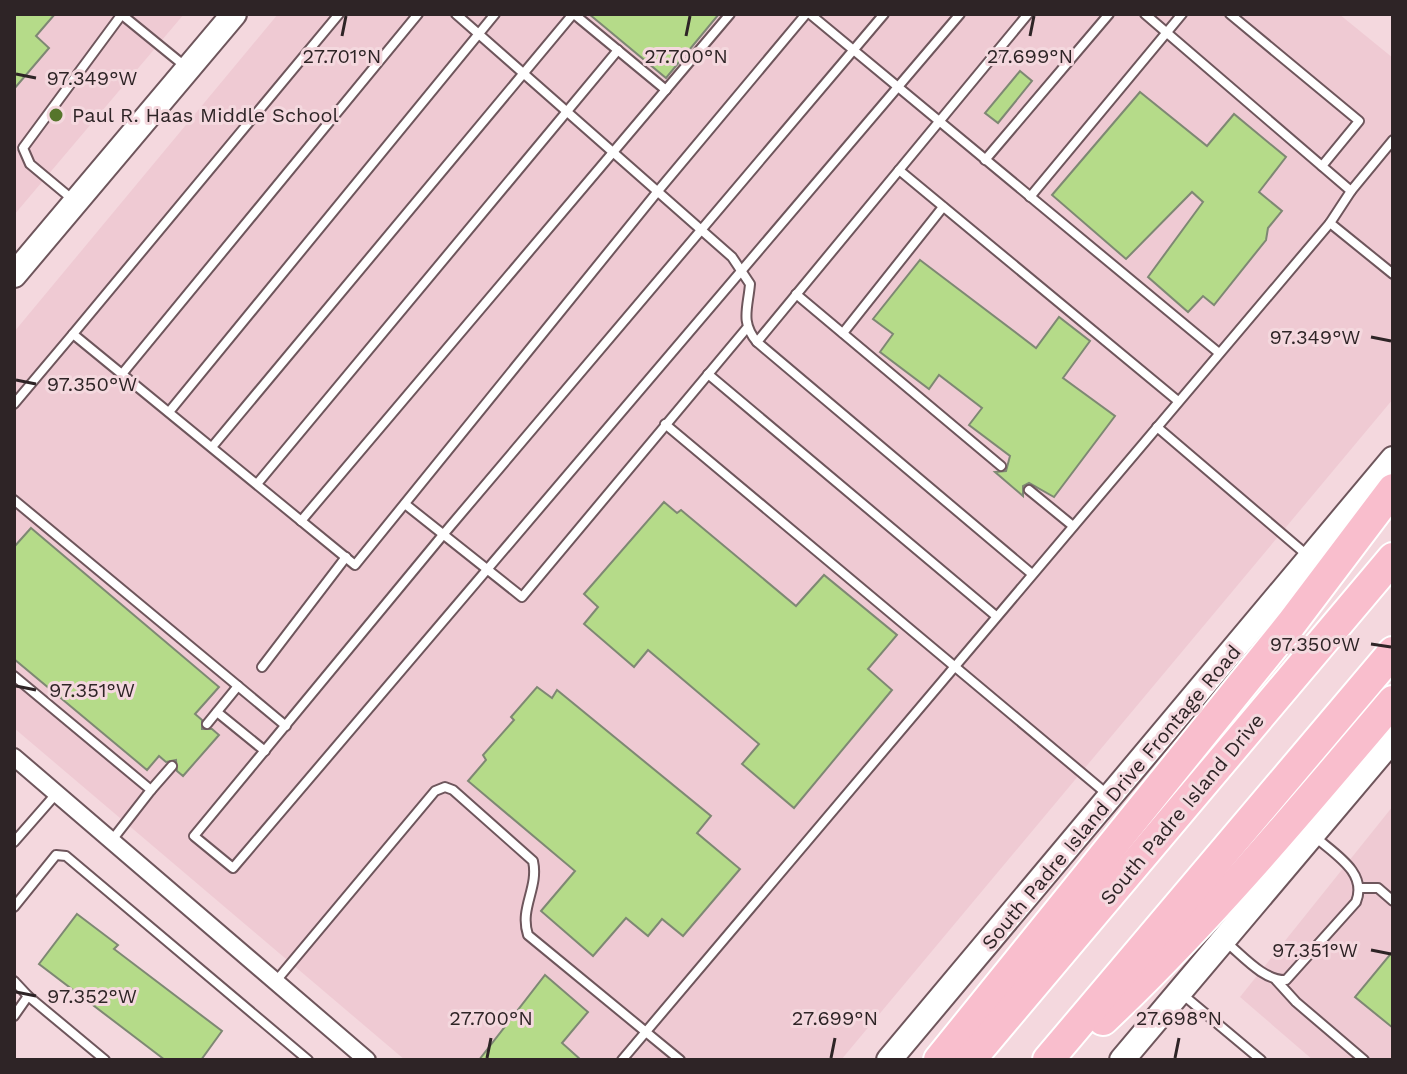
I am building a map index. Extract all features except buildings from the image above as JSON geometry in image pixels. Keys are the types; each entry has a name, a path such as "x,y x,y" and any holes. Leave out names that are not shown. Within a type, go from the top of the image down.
{"highway":[{"path":"939,1060 1291,624 1393,489"},
{"name":"South Padre Island Drive","path":"970,1060 1393,558"},
{"path":"1048,1060 1393,652"},
{"path":"1061,1060 1143,982 1306,804 1393,701"}],"main road":[{"path":"14,275 234,14"},
{"name":"South Padre Island Drive Frontage Road","path":"889,1060 1393,459"},
{"path":"1122,1060 1393,739"}],"street":[{"path":"14,757 367,1060"}],"lane":[{"path":"76,202 30,164 23,148 121,14 188,69"},
{"path":"14,404 339,14"},
{"path":"122,374 418,14"},
{"path":"456,14 743,269 750,284 744,315 746,329 757,342 1032,574"},
{"path":"169,412 495,14"},
{"path":"212,447 573,14 666,90"},
{"path":"301,521 730,14"},
{"path":"73,334 355,565 658,191 808,14 1219,353"},
{"path":"884,14 442,536 194,836 233,868 960,14"},
{"path":"757,342 1028,14"},
{"path":"985,160 1109,14"},
{"path":"1145,14 1351,191"},
{"path":"1030,197 1182,14"},
{"path":"1230,14 1359,121 1322,166"},
{"path":"257,484 618,50"},
{"path":"622,1060 1330,223 1351,191 1393,140"},
{"path":"899,170 1178,401"},
{"path":"843,333 943,207"},
{"path":"1330,223 1393,274"},
{"path":"796,294 1001,466"},
{"path":"405,504 522,597 746,329"},
{"path":"708,374 996,616"},
{"path":"665,424 1110,797"},
{"path":"1157,427 1311,558"},
{"path":"1029,490 1073,526"},
{"path":"14,500 286,726"},
{"path":"262,667 346,557"},
{"path":"14,676 151,790"},
{"path":"207,724 238,686"},
{"path":"217,712 265,751"},
{"path":"112,840 172,766"},
{"path":"276,981 435,791 445,787 453,790 533,861 535,873 525,909 528,935 680,1060"},
{"path":"14,842 57,793"},
{"path":"1276,980 1286,980 1296,973 1356,902 1362,888 1358,876 1313,835"},
{"path":"14,907 56,855 66,856 308,1060"},
{"path":"1362,888 1378,888 1393,901"},
{"path":"1224,940 1276,980 1296,1002 1364,1060"},
{"path":"14,981 105,1060"},
{"path":"1180,992 1261,1060"},
{"path":"14,1016 28,996"}],"shaded area":[{"name":"Paul R. Haas Middle School","path":"14,14 184,14 14,215"},
{"path":"278,14 1339,14 1393,58 1393,399 841,1060 405,1060 14,728 14,332"},
{"path":"1393,806 1393,1060 1313,1060 1240,997"}],"place":[{"name":"Paul R. Haas Middle School","path":"56,115"}]}
